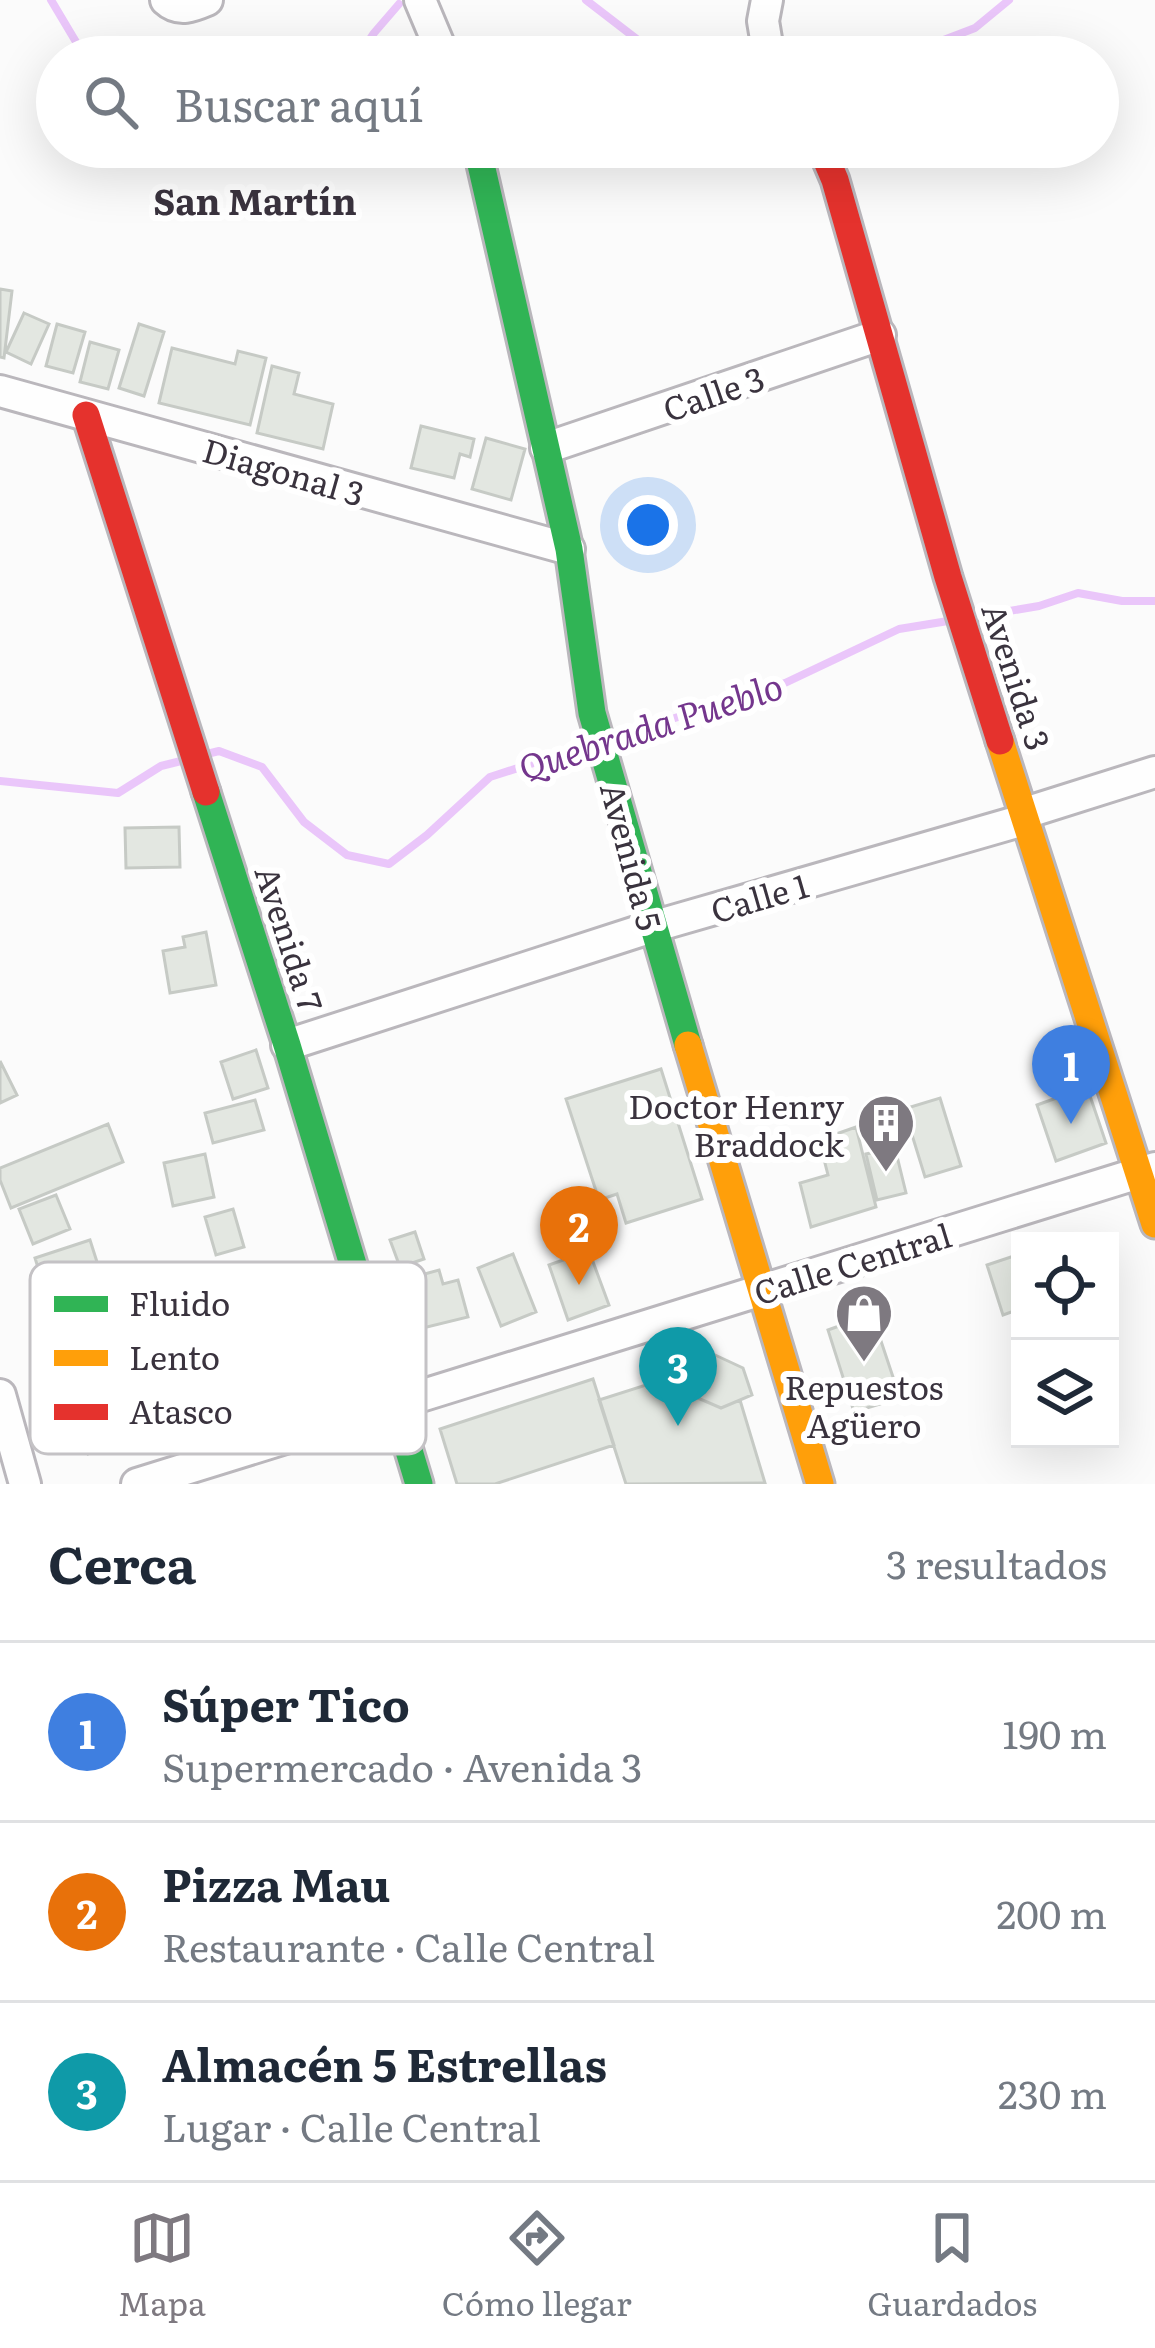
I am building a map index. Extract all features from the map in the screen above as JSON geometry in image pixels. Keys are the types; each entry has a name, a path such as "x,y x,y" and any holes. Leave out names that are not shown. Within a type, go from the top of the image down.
{"street":[{"path":"166,0 182,8 207,0"},
{"path":"419,0 435,36"},
{"path":"766,36 767,0"},
{"name":"Avenida 5","path":"482,168 568,549 592,713 820,1484"},
{"name":"Avenida 3","path":"830,168 948,577 1147,1170 1155,1224"},
{"name":"Calle 3","path":"546,448 880,335"},
{"name":"Diagonal 3","path":"0,391 568,549"},
{"name":"Avenida 7","path":"86,415 353,1262"},
{"name":"Calle 1","path":"287,1045 1155,772"},
{"name":"Calle Central","path":"426,1396 1147,1170"},
{"path":"0,1395 25,1484"},
{"name":"Calle Central","path":"136,1484 235,1454"},
{"name":"Avenida 7","path":"410,1454 419,1484"}],"building":[{"path":"0,289 12,291 4,358 0,357"},
{"path":"24,313 49,324 31,364 6,352"},
{"path":"57,324 85,332 73,373 46,366"},
{"path":"139,324 164,332 144,396 119,388"},
{"path":"90,342 119,350 108,389 80,382"},
{"path":"172,348 235,364 238,351 266,358 250,425 159,403"},
{"path":"272,366 299,373 294,394 333,404 323,449 257,433"},
{"path":"421,426 474,439 470,457 460,454 454,478 411,468"},
{"path":"486,438 525,449 511,500 472,489"},
{"path":"179,827 180,867 126,868 125,828"},
{"path":"206,932 216,985 170,993 163,951 185,947 183,937"},
{"path":"256,1050 268,1088 233,1099 221,1062"},
{"path":"0,1061 17,1095 0,1103"},
{"path":"661,1069 702,1199 626,1223 617,1194 599,1200 566,1099"},
{"path":"1087,1087 1106,1143 1056,1161 1037,1105"},
{"path":"940,1098 961,1166 925,1177 904,1109"},
{"path":"255,1100 264,1130 213,1143 205,1113"},
{"path":"108,1124 123,1162 11,1208 0,1168"},
{"path":"856,1127 876,1207 811,1227 800,1183 828,1175 819,1140"},
{"name":"Doctor Henry Braddock","path":"895,1148 906,1193 877,1200 866,1154"},
{"path":"205,1154 214,1197 173,1206 164,1163"},
{"path":"56,1195 70,1229 33,1244 19,1209"},
{"path":"233,1209 244,1247 216,1255 205,1217"},
{"path":"415,1232 424,1259 398,1262 390,1240"},
{"path":"90,1240 97,1262 36,1262 35,1258"},
{"path":"589,1251 609,1305 568,1320 549,1265"},
{"path":"513,1254 536,1312 501,1326 478,1268"},
{"path":"1011,1257 1011,1312 1003,1315 987,1265"},
{"path":"439,1270 443,1284 458,1280 468,1317 426,1327 426,1274"},
{"name":"Repuestos Agüero","path":"872,1314 900,1398 854,1412 828,1330"},
{"path":"700,1348 743,1368 752,1395 721,1408 679,1390 669,1358"},
{"path":"674,1376 679,1390 721,1408 740,1400 765,1483 626,1484 599,1400"},
{"path":"593,1379 614,1445 495,1484 457,1484 440,1429"}],"waterway":[{"path":"51,0 72,36"},
{"path":"586,0 633,36"},
{"path":"954,36 975,28 1009,0"},
{"path":"372,36 399,4"},
{"name":"Quebrada Pueblo","path":"974,617 1039,606 1078,593 1155,601"},
{"name":"Quebrada Pueblo","path":"612,738 785,683 899,629 948,621"},
{"name":"Quebrada Pueblo","path":"207,754 219,751 262,767 304,822 347,855 389,864 490,777 586,746"},
{"name":"Quebrada Pueblo","path":"0,781 118,793 161,766 181,761"}],"traffic: fast":[{"path":"482,168 569,549 592,713 688,1045"},
{"path":"206,792 352,1262"},
{"path":"410,1454 419,1484"}],"traffic: slow":[{"path":"1000,741 1155,1224"},
{"path":"688,1045 820,1484"}],"traffic: jam":[{"path":"830,168 1000,741"},
{"path":"86,415 206,792"}],"place":[{"name":"Súper Tico","path":"1071,1124"},
{"name":"Doctor Henry Braddock","path":"886,1174"},
{"name":"Pizza Mau","path":"579,1285"},
{"name":"Repuestos Agüero","path":"864,1364"},
{"name":"Almacén 5 Estrellas","path":"678,1426"}],"district":[{"name":"San Martín","path":"255,199"}]}
